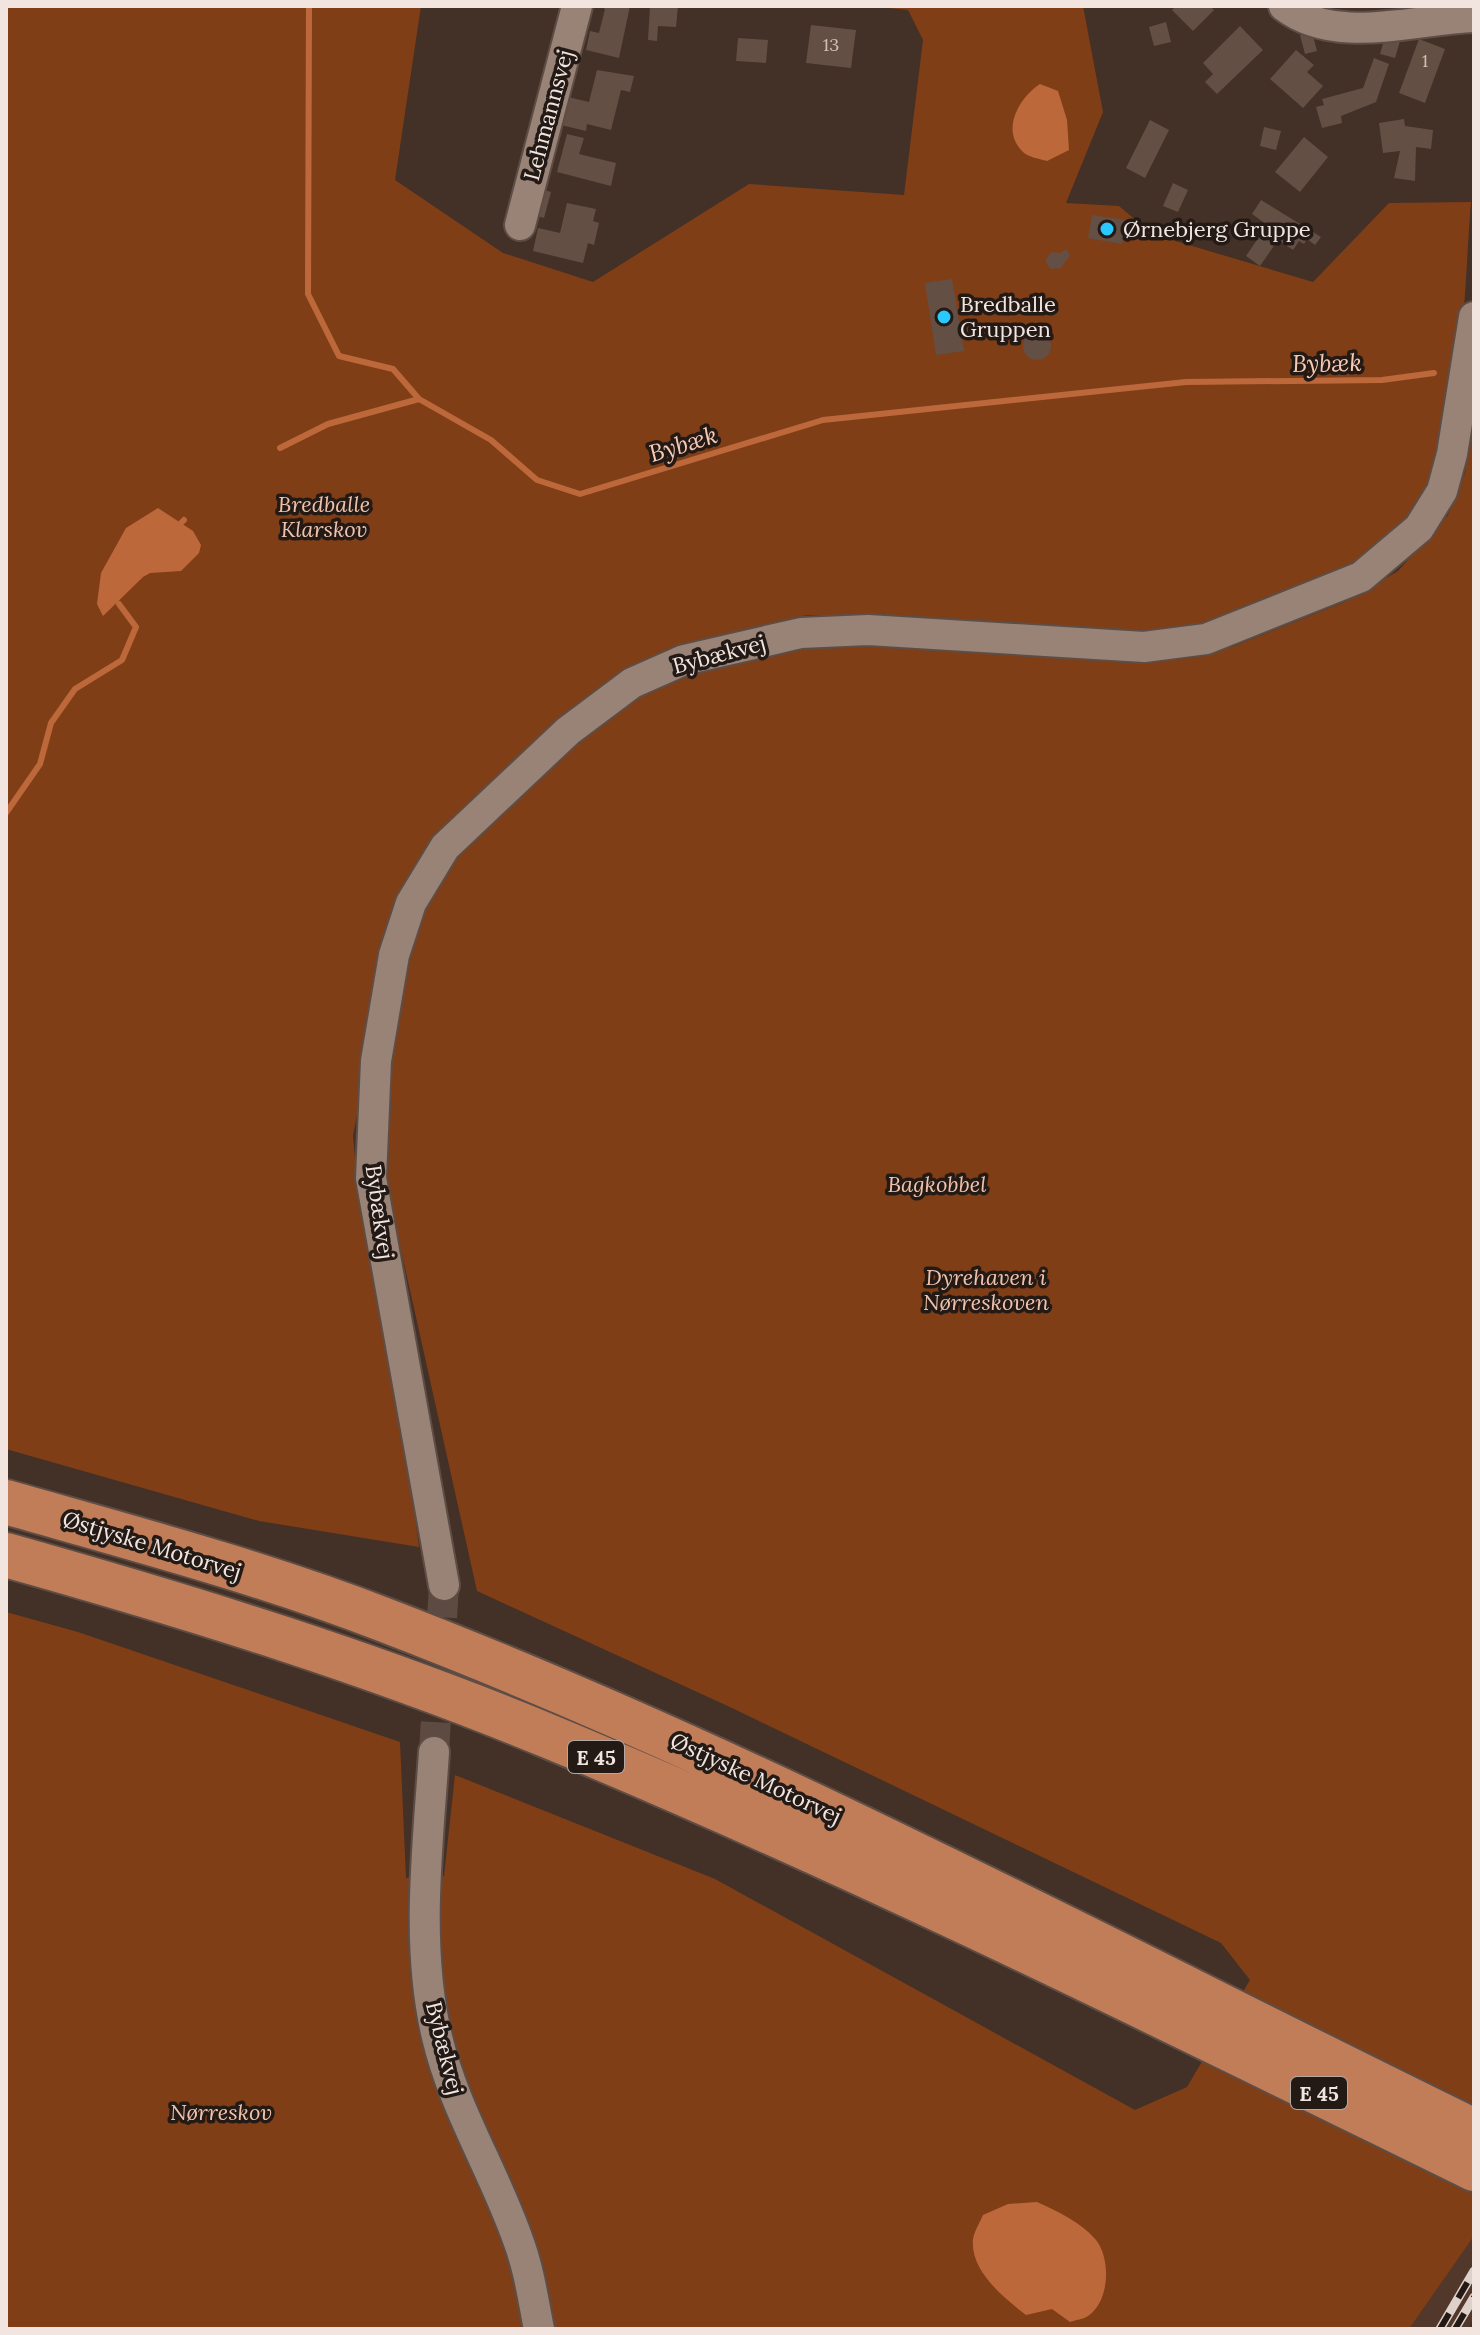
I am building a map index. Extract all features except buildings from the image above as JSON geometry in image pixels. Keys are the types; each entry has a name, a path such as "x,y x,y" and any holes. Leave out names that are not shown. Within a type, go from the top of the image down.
{"highway":[{"name":"Østjyske Motorvej","path":"6,1502 204,1559 379,1618 558,1690 786,1790 1474,2169"},
{"name":"Østjyske Motorvej","path":"6,1555 210,1613 355,1662 551,1737 1474,2131"}],"street":[{"name":"Lehmannsvej","path":"520,225 577,6"},
{"path":"1284,6 1306,20 1352,28 1474,17"},
{"name":"Bybækvej","path":"444,1585 371,1178 376,1061 394,955 411,903 445,847 568,731 632,683 684,660 801,633 868,630 1144,647 1206,639 1292,608 1361,577 1419,528 1442,491 1452,454 1474,317"},
{"name":"Bybækvej","path":"434,1752 426,1888 426,1963 437,2036 455,2097 518,2239 539,2329"}],"shaded area":[{"path":"1040,84 1058,91 1067,120 1069,150 1047,161 1025,154 1013,134 1019,106"},
{"path":"158,508 193,531 201,545 199,553 181,571 150,573 143,577 103,616 97,604 101,573 126,528"},
{"path":"1037,2202 1076,2222 1101,2248 1106,2268 1104,2290 1095,2309 1084,2318 1070,2322 1052,2309 1026,2315 990,2283 977,2262 973,2239 983,2215 1008,2204"},
{"path":"1474,2236 1474,2317 1468,2329 1409,2329"}],"green space":[{"name":"Bredballe Klarskov","path":"6,6 421,6 395,180 503,253 593,282 749,184 904,195 923,40 908,10 868,6 1083,6 1103,112 1066,203 1119,206 1152,234 1313,282 1389,203 1471,202 1460,352 1452,404 1439,454 1419,500 1391,539 1353,569 1219,619 1158,636 893,615 807,615 745,629 659,658 394,915 353,1136 357,1179 402,1417 419,1547 259,1521 6,1449"},
{"name":"Bagkobbel","path":"1474,413 1474,2236 1409,2329 6,2329 6,1612 78,1632 400,1742 406,1878 444,1876 455,1775 715,1879 1135,2110 1187,2087 1250,1980 1221,1943 732,1708 477,1591 387,1187 384,1097 393,1006 434,880 602,719 656,683 716,662 830,640 1177,657 1232,647 1347,601 1398,571 1448,515 1465,473"}],"waterway":[{"name":"Bybæk","path":"309,6 308,294 339,356 393,369 419,399 491,440 537,480 580,494 823,420 1186,382 1382,380 1434,373"},
{"path":"280,448 328,424 419,399"},
{"path":"181,523 184,520"},
{"path":"6,813 40,764 51,723 75,689 122,660 136,627 119,604"}],"tunnel":[{"path":"434,1752 444,1585"}],"railway":[{"path":"1440,2329 1474,2271"},
{"path":"1455,2329 1474,2297"}],"place":[{"name":"Ørnebjerg Gruppe","path":"1107,229"},
{"name":"Bredballe Gruppen","path":"944,317"}],"park label":[{"name":"Dyrehaven i Nørreskoven","path":"986,1290"},
{"name":"Nørreskov","path":"221,2112"}]}
